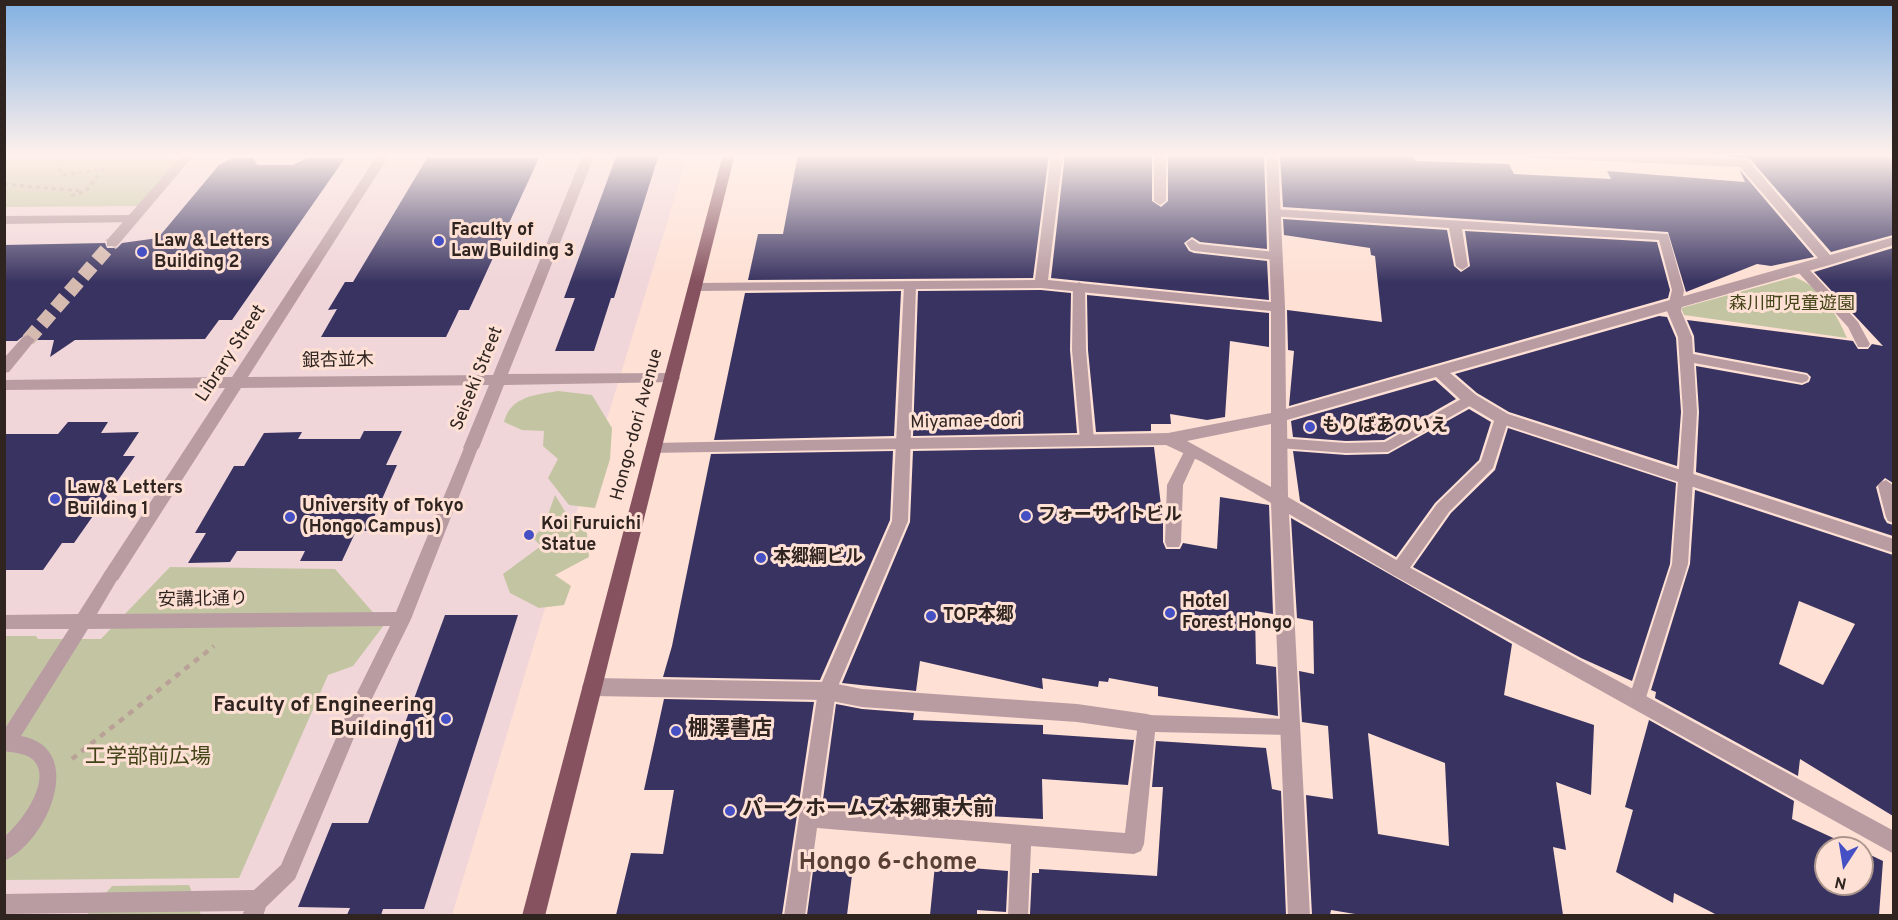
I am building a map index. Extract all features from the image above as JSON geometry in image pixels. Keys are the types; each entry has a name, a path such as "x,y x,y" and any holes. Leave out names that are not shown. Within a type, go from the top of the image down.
{"highway":[{"name":"Hongo-dori Avenue","path":"532,915 718,197"}],"street":[{"path":"112,243 152,197"},
{"name":"Library Street","path":"112,575 356,197"},
{"path":"1041,284 1052,197"},
{"path":"1273,197 1278,307 1278,417 1289,727 1299,915"},
{"path":"1773,197 1828,261"},
{"name":"Miyamae-dori","path":"653,449 1168,439 1278,417 1674,306 1893,241"},
{"path":"696,287 1041,284 1278,307"},
{"name":"Seiseki Street","path":"471,448 527,309"},
{"path":"4,368 28,340"},
{"path":"1438,371 1470,399 1502,418 1893,546"},
{"name":"銀杏並木","path":"4,385 672,378"},
{"path":"1168,439 1281,499 1399,570 1893,843"},
{"path":"592,687 828,691 862,698 1077,713 1147,723"}],"lane":[{"name":"Seiseki Street","path":"527,309 572,197"},
{"path":"1160,197 1160,201"},
{"path":"1274,213 1455,225 1552,228 1664,237 1678,290 1674,306 1685,337 1690,412 1687,467 1683,477 1680,564 1637,701"},
{"path":"4,220 133,219"},
{"path":"1455,225 1462,266"},
{"path":"1192,243 1196,247 1275,256"},
{"path":"1802,269 1853,326 1863,345"},
{"path":"794,915 828,691 900,521 901,444 910,286"},
{"path":"1079,286 1079,350 1087,440"},
{"path":"1686,357 1802,378"},
{"path":"1279,442 1346,448 1388,447 1470,399"},
{"path":"1399,570 1443,508 1488,464 1502,418"},
{"name":"Seiseki Street","path":"255,908 288,872 352,721 402,619 471,448"},
{"path":"1173,542 1175,485 1192,450"},
{"path":"1886,486 1893,517"},
{"path":"4,851 32,823 46,797 50,777 43,756 27,745 6,742 112,575"},
{"name":"安講北通り","path":"4,622 402,619"},
{"path":"807,818 1134,844 1147,723 1289,727"},
{"path":"1018,915 1021,835"},
{"path":"4,904 255,908"}],"path":[{"path":"37,220 56,200 66,197"},
{"path":"50,777 248,620"}],"shaded area":[{"name":"University of Tokyo (Hongo Campus)","path":"5,197 675,197 595,458 555,575 452,915 5,916"}],"green space":[{"path":"5,197 147,197 139,206 5,207"},
{"name":"森川町児童遊園","path":"1794,277 1819,293 1826,301 1847,338 1684,315 1681,308"},
{"path":"558,391 592,395 612,428 610,459 595,508 569,505 548,478 558,459 543,446 544,431 522,430 504,422 507,413 518,402 525,398"},
{"path":"555,495 569,518 587,533 589,557 555,575 571,586 564,605 539,608 510,593 503,574 541,546 533,538 544,526"},
{"name":"工学部前広場","path":"170,567 335,569 384,625 353,666 328,675 239,878 5,880 4,636 36,636 38,639 101,639"},
{"path":"189,885 201,915 86,916 112,886"}],"building":[{"name":"Law & Letters Building 2","path":"192,197 318,197 232,320 219,320 205,339 75,340 50,357 54,340 37,340 27,333 17,341 4,341 4,245 105,243 107,248 117,248 122,243 158,238"},
{"name":"Faculty of Law Building 3","path":"404,197 521,197 469,310 459,310 446,337 321,337 337,309 328,310 345,282 353,282"},
{"path":"601,197 646,197 614,298 611,298 594,351 555,351 575,298 564,298"},
{"path":"790,197 1043,197 1033,278 748,280 758,234 783,234"},
{"path":"1060,197 1152,197 1152,201 1161,207 1168,201 1168,197 1265,197 1267,249 1200,242 1192,237 1184,243 1189,251 1194,253 1267,261 1269,300 1051,278"},
{"path":"1282,197 1763,197 1814,257 1771,266 1757,264 1686,292 1668,232 1283,207"},
{"path":"1783,197 1893,197 1893,235 1831,252"},
{"path":"1283,219 1447,230 1454,266 1461,272 1470,266 1465,231 1657,242 1670,290 1668,298 1289,406 1294,351 1288,350 1287,310 1382,322 1375,256 1371,255 1370,248 1284,235"},
{"path":"1893,248 1893,483 1885,478 1876,487 1884,518 1887,523 1893,525 1893,536 1696,472 1699,412 1696,366 1802,385 1809,382 1811,377 1807,373 1695,352 1694,336 1687,320 1853,341 1858,349 1868,349 1872,344 1883,346 1814,272"},
{"path":"1041,290 1071,293 1070,350 1077,433 913,436 918,291"},
{"path":"901,291 894,436 714,440 745,293"},
{"path":"1087,295 1269,313 1269,347 1230,341 1225,417 1207,420 1170,414 1171,424 1151,424 1151,431 1096,432 1088,350"},
{"path":"1659,316 1667,317 1676,338 1681,412 1677,466 1509,412 1477,393 1455,374"},
{"path":"1435,380 1456,399 1384,440 1346,441 1293,437 1291,421"},
{"path":"1469,409 1491,422 1479,460 1435,503 1396,557 1300,501 1293,451 1346,455 1388,454"},
{"name":"Law & Letters Building 1","path":"68,422 108,422 101,433 139,432 123,456 135,456 74,543 62,543 43,570 4,570 4,434 58,434"},
{"path":"1508,428 1676,483 1670,564 1632,681 1581,658 1413,567 1451,513 1495,470"},
{"path":"364,431 402,431 386,465 397,465 368,531 356,531 342,561 300,561 305,551 237,551 230,562 188,563 206,533 195,533 234,466 244,466 264,433 302,432 298,439 360,439"},
{"path":"1154,447 1163,522 1163,542 1166,549 1180,549 1183,543 1217,549 1220,497 1269,505 1273,614 1255,611 1256,664 1276,667 1278,716 1158,696 1158,687 1109,678 1108,682 1099,681 1098,687 1042,678 1043,689 920,661 916,691 842,683 910,522 913,451"},
{"path":"893,451 890,520 820,680 663,677 672,646 711,454"},
{"path":"1695,490 1893,555 1893,816 1800,759 1798,776 1655,698 1656,692 1651,690 1690,564","holes":["1799,601 1855,624 1823,685 1779,664"]},
{"path":"1291,518 1512,644 1504,695 1594,725 1591,795 1556,782 1566,850 1553,847 1563,915 1361,915 1331,910 1330,915 1312,915 1306,795 1333,799 1328,726 1302,722 1299,671 1314,674 1313,621 1297,618","holes":["1368,733 1445,763 1449,846 1378,834"]},
{"name":"Faculty of Engineering Building 11","path":"445,615 518,615 424,909 383,909 381,915 347,915 350,908 298,907 332,823 368,823"},
{"path":"664,699 814,702 782,915 616,915 631,853 663,854 674,790 644,790"},
{"path":"836,704 862,709 914,713 913,720 1043,725 1043,734 1134,740 1128,785 1042,779 1043,819 822,807"},
{"path":"1649,720 1794,801 1792,819 1829,836 1814,836 1814,896 1874,896 1874,857 1883,861 1879,915 1717,915 1674,893 1673,903 1616,872 1633,810 1625,807"},
{"path":"1156,741 1266,748 1272,789 1281,791 1286,915 1030,914 1032,873 1039,873 1039,869 1157,876 1163,787 1152,787"},
{"path":"815,856 854,859 847,915 807,915"},
{"path":"935,865 1008,871 1006,912 977,910 977,915 930,915"}],"tunnel":[{"path":"28,340 112,243"}],"place":[{"name":"Faculty of Law Building 3","path":"439,241"},
{"name":"Law & Letters Building 2","path":"142,252"},
{"name":"もりばあのいえ","path":"1310,427"},
{"name":"Law & Letters Building 1","path":"55,499"},
{"name":"フォーサイトビル","path":"1026,516"},
{"name":"University of Tokyo (Hongo Campus)","path":"290,517"},
{"name":"Koi Furuichi Statue","path":"529,535"},
{"name":"本郷綱ビル","path":"761,558"},
{"name":"Hotel Forest Hongo","path":"1170,613"},
{"name":"TOP本郷","path":"931,616"},
{"name":"Faculty of Engineering Building 11","path":"446,719"},
{"name":"棚澤書店","path":"676,731"},
{"name":"パークホームズ本郷東大前","path":"730,811"}],"district":[{"name":"Hongo 6-chome","path":"888,864"}]}
